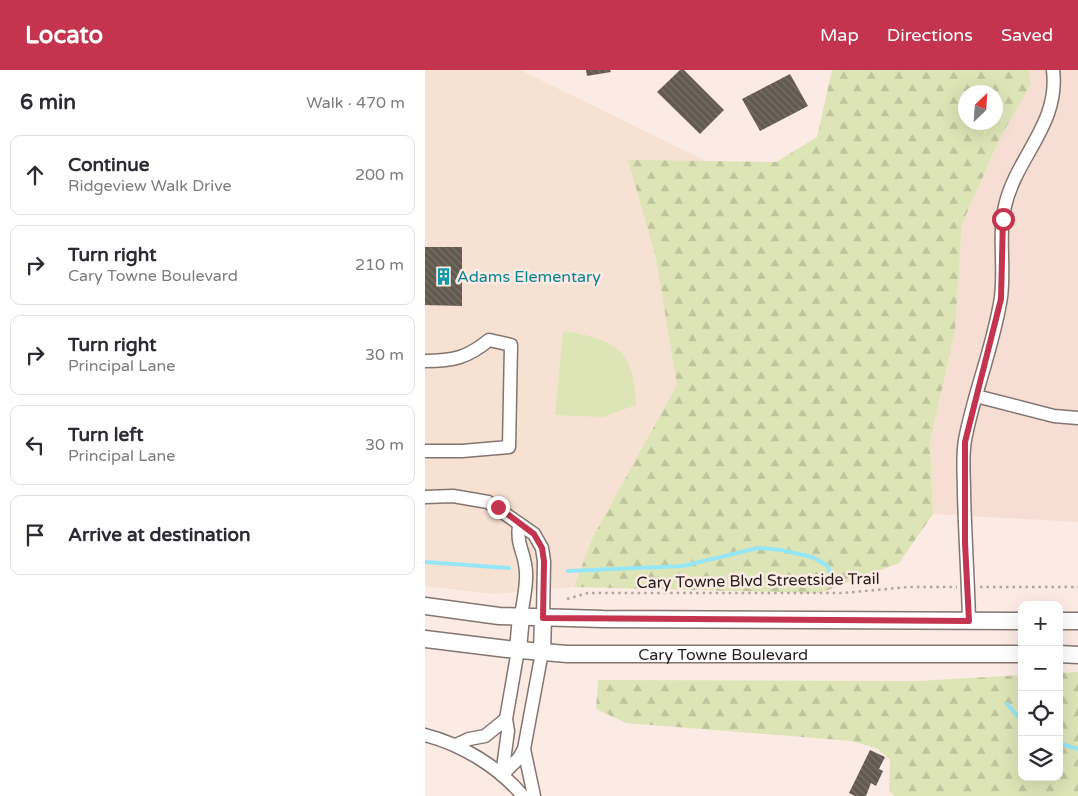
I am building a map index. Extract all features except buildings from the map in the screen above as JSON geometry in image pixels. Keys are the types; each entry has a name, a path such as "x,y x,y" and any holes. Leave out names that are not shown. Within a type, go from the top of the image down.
{"main road":[{"name":"Cary Towne Boulevard","path":"425,606 499,616 543,618 1018,621"},
{"path":"518,650 521,616"},
{"path":"542,652 543,618"},
{"path":"1063,621 1078,621"},
{"name":"Cary Towne Boulevard","path":"425,639 542,652 1018,654"},
{"path":"1063,654 1078,654"}],"street":[{"path":"969,621 963,463 965,442 1001,299 1003,283 1001,243 1005,207 1018,171 1048,117 1053,97 1053,70"},
{"path":"425,361 451,360 473,353 489,340 511,345 509,447 462,451 425,451"},
{"path":"976,396 1054,416 1078,418"},
{"path":"425,497 453,496 477,498 498,507 519,525 534,534 542,548 544,561 543,618"},
{"path":"519,525 517,540 522,550 526,574 521,616"},
{"path":"502,775 508,731 506,719 518,650"},
{"path":"502,775 516,762 524,749 542,652"},
{"path":"425,735 457,744 469,739 485,736 506,719"},
{"path":"457,744 462,751 502,775 523,796"},
{"path":"524,749 534,796"}],"path":[{"name":"Cary Towne Blvd Streetside Trail","path":"567,599 587,593 851,593 908,587 950,587"},
{"path":"995,587 1078,587"}],"shaded area":[{"path":"425,70 520,70 786,200 573,587 494,594 425,586"},
{"path":"1029,70 1078,70 1078,522 933,514 930,442 955,331 962,224 1001,136 1031,84"}],"green space":[{"path":"832,70 1029,70 1031,84 1001,136 962,224 955,331 930,442 933,514 899,563 820,593 574,587 593,537 677,385 656,258 628,160 776,162 817,137"},
{"path":"563,331 596,338 618,350 626,359 631,371 635,386 636,405 603,417 555,415"},
{"path":"1078,672 1078,796 895,796 889,791 890,760 878,749 852,741 626,723 596,709 598,680 918,681 1018,675 1018,781 1063,781 1063,673"}],"waterway":[{"path":"568,571 683,566 758,548 781,550 812,557 828,566 832,581"},
{"path":"425,562 509,568"},
{"path":"1007,704 1018,716"},
{"path":"1063,744 1078,749"}],"place":[{"name":"Adams Elementary","path":"443,276"}],"route":[{"path":"498,507 519,525 534,534 542,548 544,561 543,618 603,620 969,621 963,463 968,425 1001,299 1003,283 1001,243 1003,219"}]}
